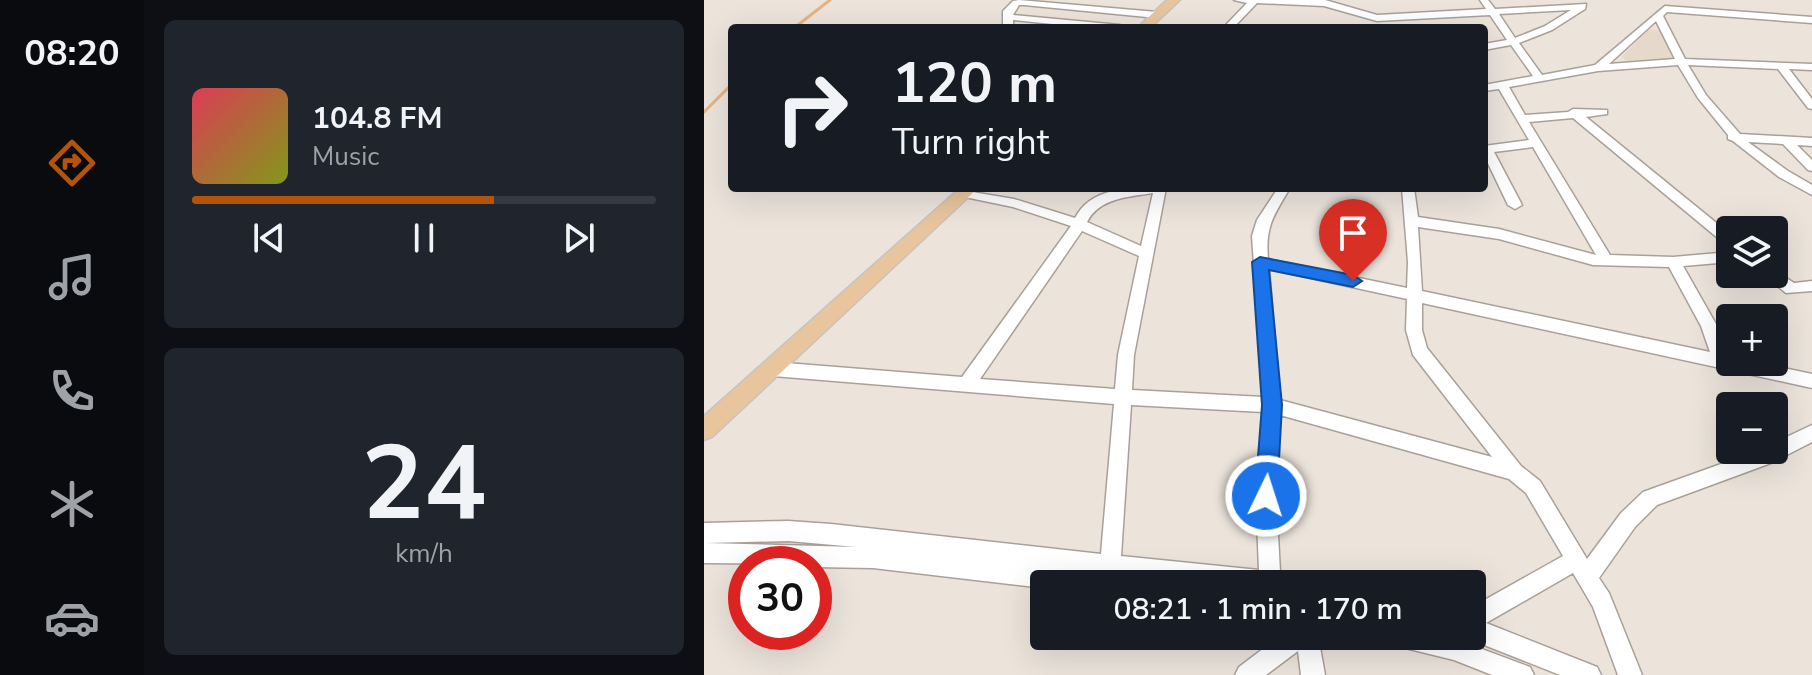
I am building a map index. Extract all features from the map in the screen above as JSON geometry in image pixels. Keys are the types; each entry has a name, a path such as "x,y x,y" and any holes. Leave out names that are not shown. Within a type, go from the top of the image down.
{"main road":[{"path":"1147,24 1174,0"},
{"path":"704,430 965,192"}],"street":[{"path":"1238,0 1325,3 1377,18 1586,3"},
{"path":"1484,0 1539,78"},
{"path":"1679,0 1685,10"},
{"path":"1232,24 1254,1"},
{"path":"1045,24 1008,22 1008,11 1024,2 1157,15"},
{"path":"1488,46 1515,43 1556,27 1586,3"},
{"path":"1346,11 1407,8 1412,16"},
{"path":"1598,68 1665,9 1812,20"},
{"path":"1773,9 1781,17"},
{"path":"1658,15 1679,62 1732,137 1764,164 1812,191"},
{"path":"1377,18 1381,24"},
{"path":"1488,87 1598,68 1679,62 1812,67"},
{"path":"1781,66 1812,106"},
{"path":"1502,85 1605,259"},
{"path":"1520,119 1573,112 1603,112"},
{"path":"1573,112 1716,229"},
{"path":"1732,137 1812,142"},
{"path":"1788,142 1812,167"},
{"path":"1488,149 1534,143"},
{"path":"1488,151 1515,205"},
{"path":"976,192 1079,221 1146,254"},
{"path":"967,384 1072,237 1087,208 1101,198 1136,192"},
{"path":"1108,570 1126,355 1138,308 1158,192"},
{"path":"1269,570 1266,496 1272,405 1260,262 1261,228 1282,192"},
{"path":"1408,192 1416,294 1414,330 1419,350 1515,472 1533,487 1601,601 1630,675"},
{"path":"1411,221 1467,228 1580,258 1673,262 1716,258"},
{"path":"1260,262 1716,361"},
{"path":"1673,262 1709,326 1716,345"},
{"path":"1788,287 1812,286"},
{"path":"773,369 1122,397 1272,405 1515,472"},
{"path":"1788,376 1812,381"},
{"path":"1486,613 1582,568 1650,498 1764,457 1812,433"},
{"path":"704,533 817,533 1073,570"},
{"path":"704,553 873,558 1039,570"},
{"path":"1486,635 1589,675"},
{"path":"1247,675 1280,650"},
{"path":"1309,650 1313,675"},
{"path":"1457,650 1522,675"}],"shaded area":[{"path":"1649,29 1660,30 1672,58 1626,61 1622,56"}],"waterway":[{"path":"799,24 830,0"},
{"path":"704,112 728,88"}],"route":[{"path":"1266,496 1272,405 1260,262 1353,281"}]}
